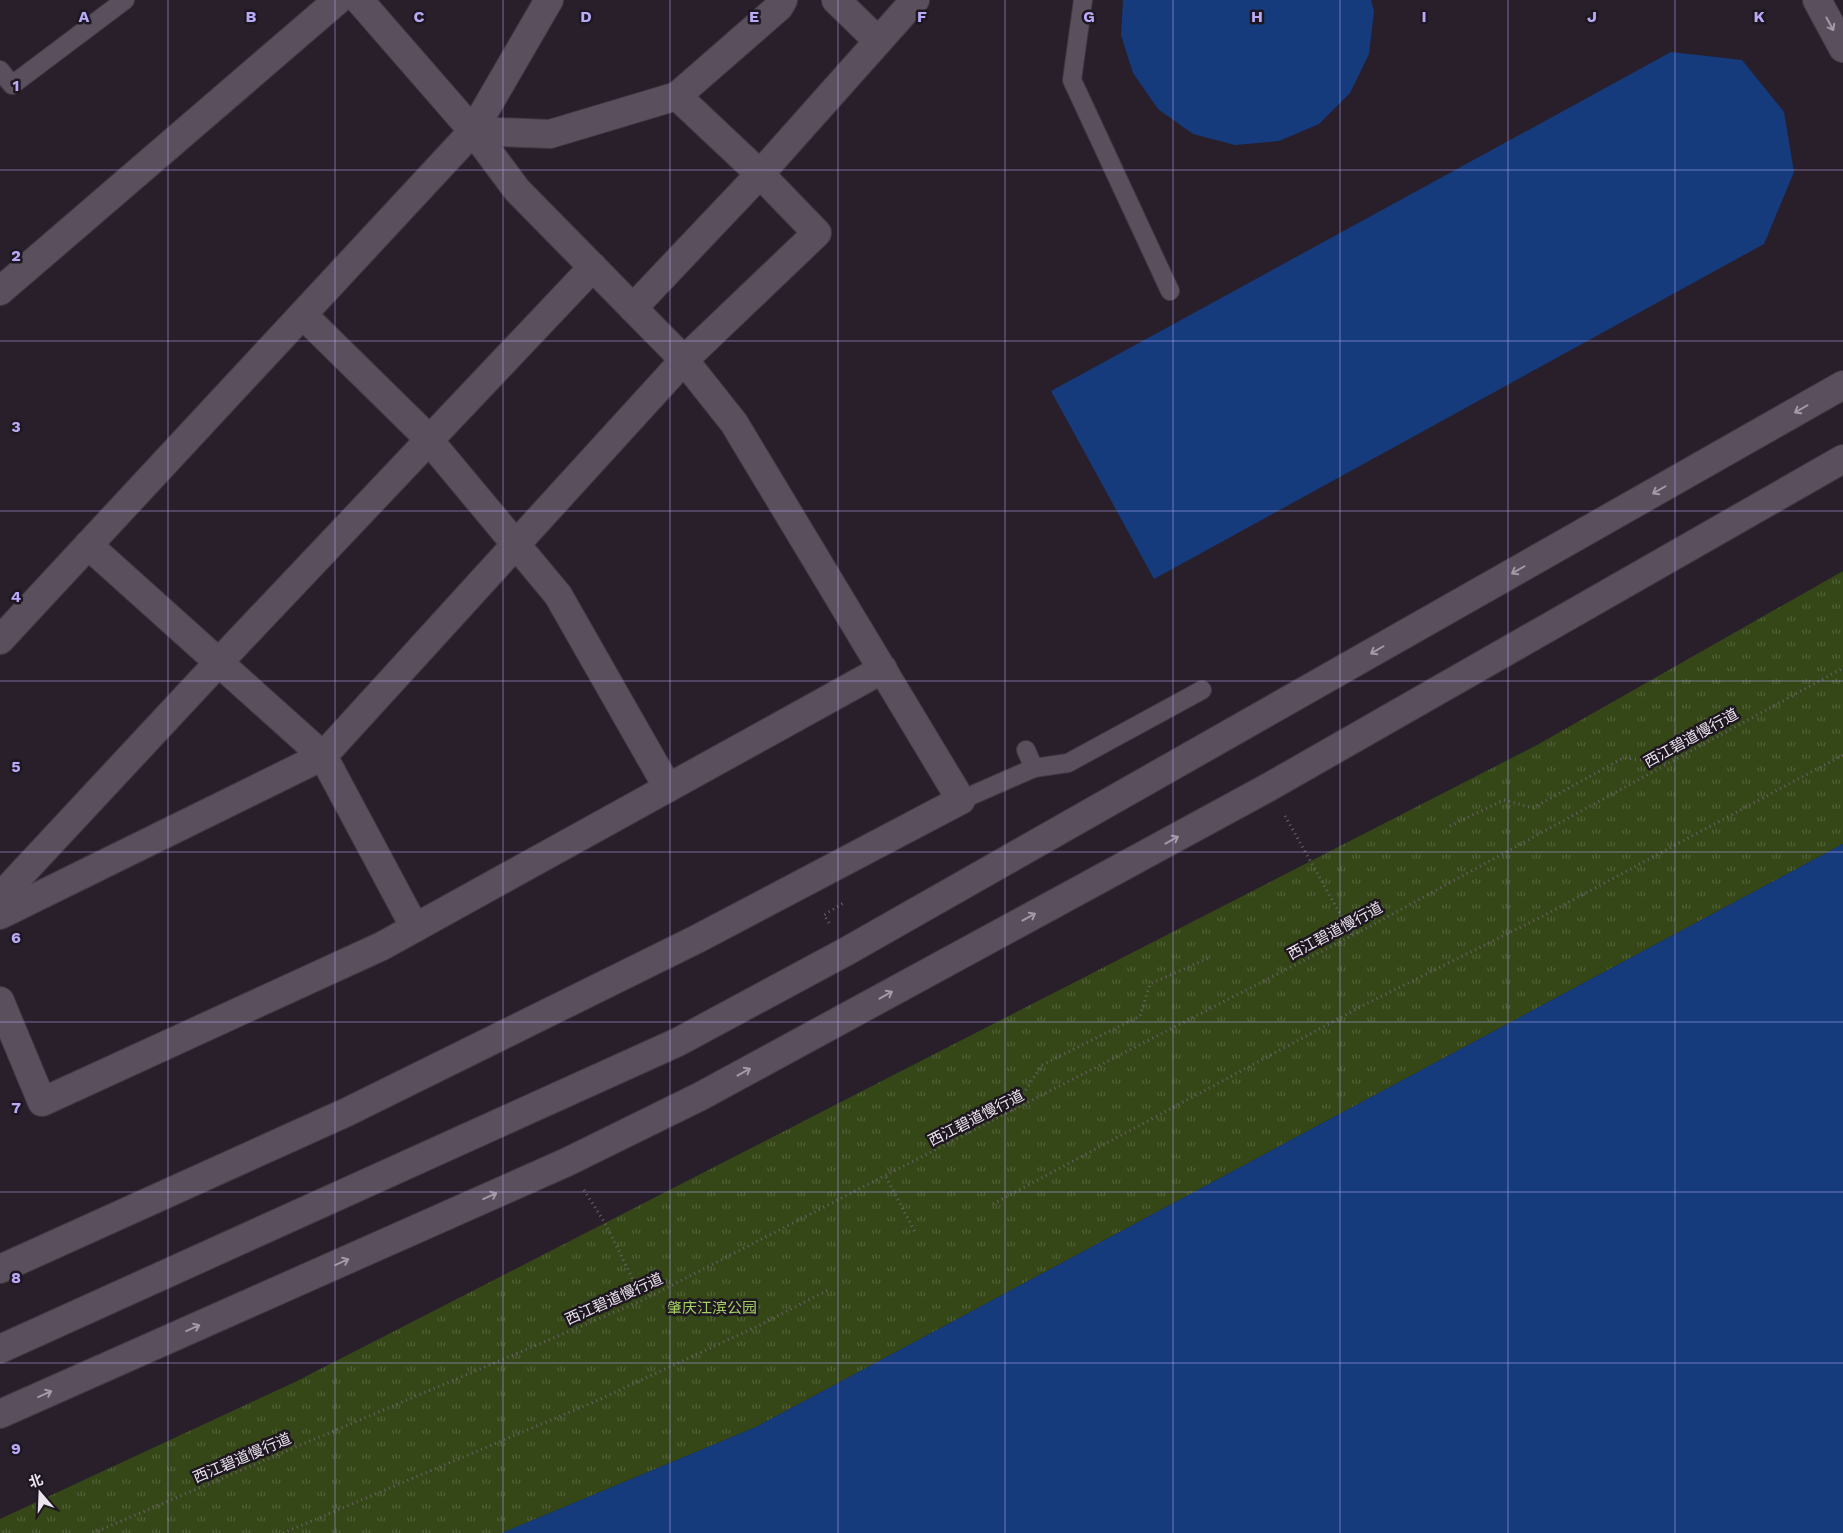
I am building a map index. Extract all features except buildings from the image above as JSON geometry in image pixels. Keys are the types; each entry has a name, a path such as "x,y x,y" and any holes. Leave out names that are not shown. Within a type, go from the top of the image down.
{"street":[{"path":"0,291 338,0"},
{"path":"0,1270 356,1108 698,939 962,800 884,668 734,424 684,360 517,190 472,131 359,0"},
{"path":"0,640 472,131 549,0"},
{"path":"472,131 550,134 677,96 779,7 783,0"},
{"path":"836,0 878,41"},
{"path":"633,308 760,174 914,0"},
{"path":"1817,0 1843,48"},
{"path":"0,915 323,756 684,360 817,233 760,174 677,96"},
{"path":"0,897 219,662 593,267"},
{"path":"303,315 428,440 558,595 668,788"},
{"path":"0,1349 678,1042 847,951 1843,385"},
{"path":"0,1414 576,1158 710,1091 1269,787 1843,459"},
{"path":"88,545 323,756 415,928"},
{"path":"0,1001 42,1102 382,946 884,668"}],"lane":[{"path":"0,70 12,85 125,0"},
{"path":"1083,0 1072,80 1170,291"},
{"path":"962,800 1034,768 1068,764 1202,690"},
{"path":"1026,750 1034,768"}],"path":[{"name":"西江碧道慢行道","path":"93,1533 642,1300 886,1177 1352,936 1843,668"},
{"path":"994,1204 1364,1005 1543,916 1843,755"},
{"path":"1450,826 1504,800 1532,808 1623,758 1670,763"},
{"path":"1269,787 1352,936"},
{"path":"1012,1111 1042,1065 1140,1016 1150,984 1211,956"},
{"path":"886,1177 916,1234"},
{"path":"605,1223 642,1300"},
{"path":"283,1533 596,1401 760,1325 828,1290"}],"green space":[{"name":"肇庆江滨公园","path":"1843,571 1843,844 756,1427 502,1533 0,1533 0,1519 295,1382 1537,745"}],"water":[{"path":"1123,0 1371,0 1374,11 1369,54 1350,93 1319,124 1279,141 1235,145 1193,134 1158,109 1133,73 1121,35"},
{"path":"1671,52 1742,60 1784,112 1794,172 1764,244 1154,579 1051,391"},
{"path":"1843,844 1843,1533 502,1533 756,1427"}]}
